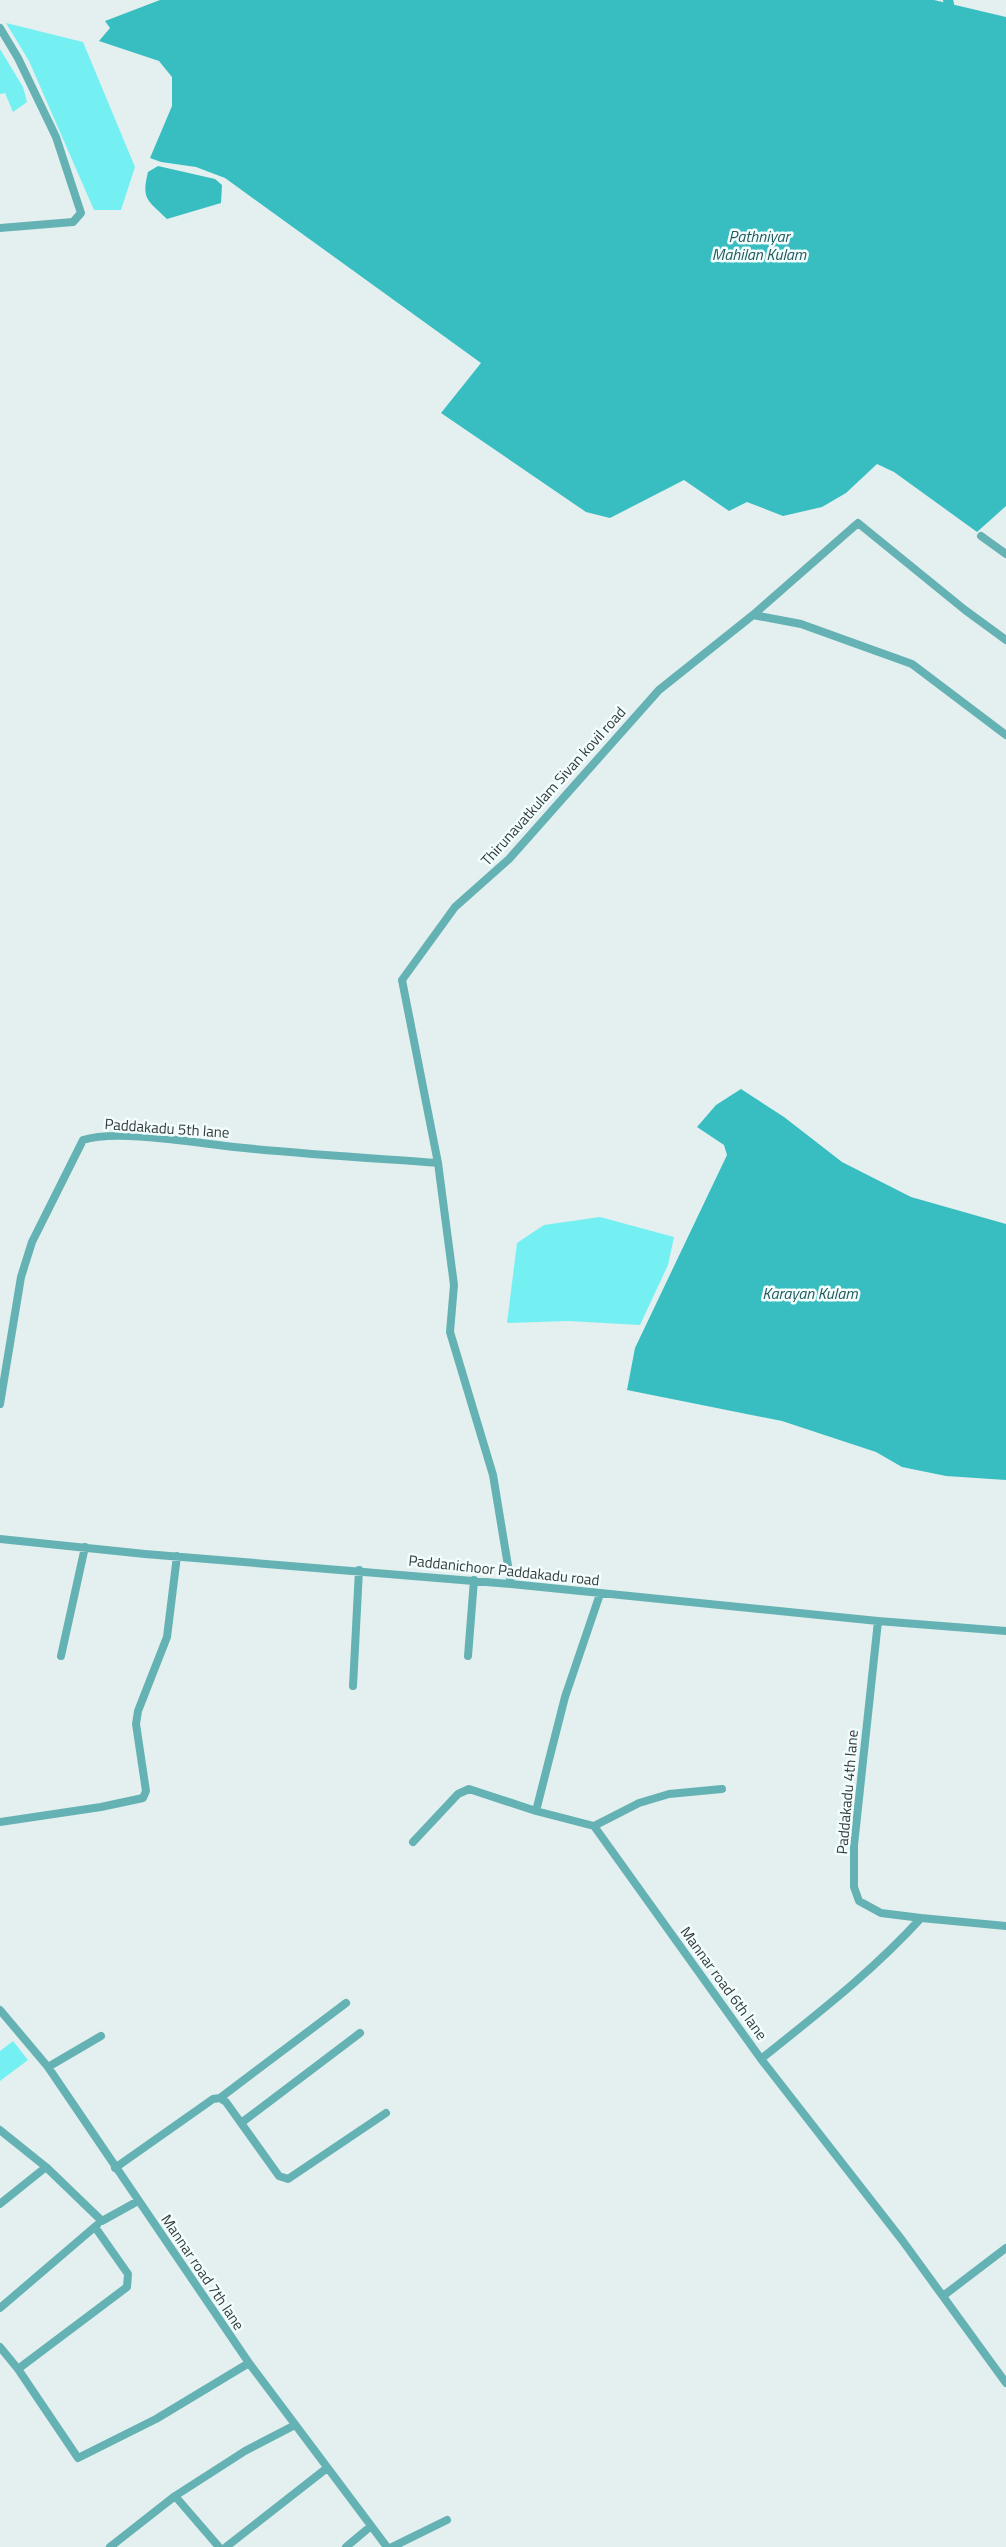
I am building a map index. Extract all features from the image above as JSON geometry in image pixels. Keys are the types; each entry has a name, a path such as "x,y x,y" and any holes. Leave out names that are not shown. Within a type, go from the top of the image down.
{"street":[{"path":"0,28 18,58 56,137 81,213 72,222 0,228"},
{"name":"Thirunavatkulam Sivan kovil road","path":"511,1584 493,1475 450,1332 454,1285 438,1163 402,980 455,907 509,859 659,690 753,615 858,523 965,610 1006,640"},
{"path":"981,536 1006,554"},
{"path":"753,615 801,624 912,664 1006,735"},
{"name":"Paddakadu 5th lane","path":"0,1404 21,1278 32,1242 83,1140 94,1136 131,1137 311,1154 438,1163"},
{"name":"Paddanichoor Paddakadu road","path":"0,1539 177,1556 474,1580 878,1621 1006,1631"},
{"path":"61,1656 85,1547"},
{"path":"0,1822 101,1807 143,1798 146,1791 137,1736 138,1711 167,1637 177,1556"},
{"path":"353,1686 359,1570"},
{"path":"468,1656 474,1580"},
{"path":"536,1811 565,1697 600,1594"},
{"name":"Paddakadu 4th lane","path":"878,1621 854,1845 854,1887 859,1901 881,1913 1006,1926"},
{"path":"413,1842 458,1794 469,1789 536,1811 594,1826 639,1803 669,1794 722,1789"},
{"name":"Mannar road 6th lane","path":"594,1826 761,2059 943,2296 1006,2383"},
{"path":"761,2059 849,1989 892,1950 921,1918"},
{"path":"115,2168 212,2099 220,2098 346,2003"},
{"name":"Mannar road 7th lane","path":"0,2010 48,2067 249,2363 387,2547"},
{"path":"241,2122 360,2034"},
{"path":"48,2067 102,2036"},
{"path":"220,2098 241,2122 279,2176 288,2179 386,2113"},
{"path":"0,2130 46,2167 102,2221"},
{"path":"0,2204 46,2167"},
{"path":"0,2308 94,2227 138,2201"},
{"path":"18,2369 127,2287 128,2274 94,2227"},
{"path":"943,2296 1006,2248"},
{"path":"0,2347 18,2369 78,2458 156,2419 249,2363"},
{"path":"110,2547 175,2496 245,2451 295,2424"},
{"path":"226,2547 327,2468"},
{"path":"175,2496 219,2547"},
{"path":"392,2547 447,2520"},
{"path":"346,2547 372,2526"}],"shaded area":[{"path":"6,23 83,42 135,167 121,210 94,210 29,61"},
{"path":"0,49 23,87 27,102 13,112 5,93 0,94"},
{"path":"600,1217 674,1237 668,1265 640,1325 568,1321 507,1323 517,1243 544,1225"},
{"path":"13,2041 28,2060 0,2081 0,2051"}],"water":[{"name":"Pathniyar Mahilan Kulam","path":"160,0 934,0 1006,17 1006,506 977,532 894,472 877,464 846,493 822,507 783,516 747,502 729,511 684,480 610,518 586,512 441,413 481,363 225,178 196,167 161,162 150,158 172,106 172,77 159,61 99,41 110,28 105,21"},
{"path":"158,166 215,179 222,185 221,203 167,219 151,203 146,194 145,188 148,172"},
{"name":"Karayan Kulam","path":"741,1089 784,1117 842,1162 911,1197 1006,1224 1006,1480 946,1476 902,1467 876,1452 782,1421 627,1390 635,1348 727,1155 724,1145 697,1127 716,1105"}],"waterway":[{"path":"948,0 949,4"}]}
